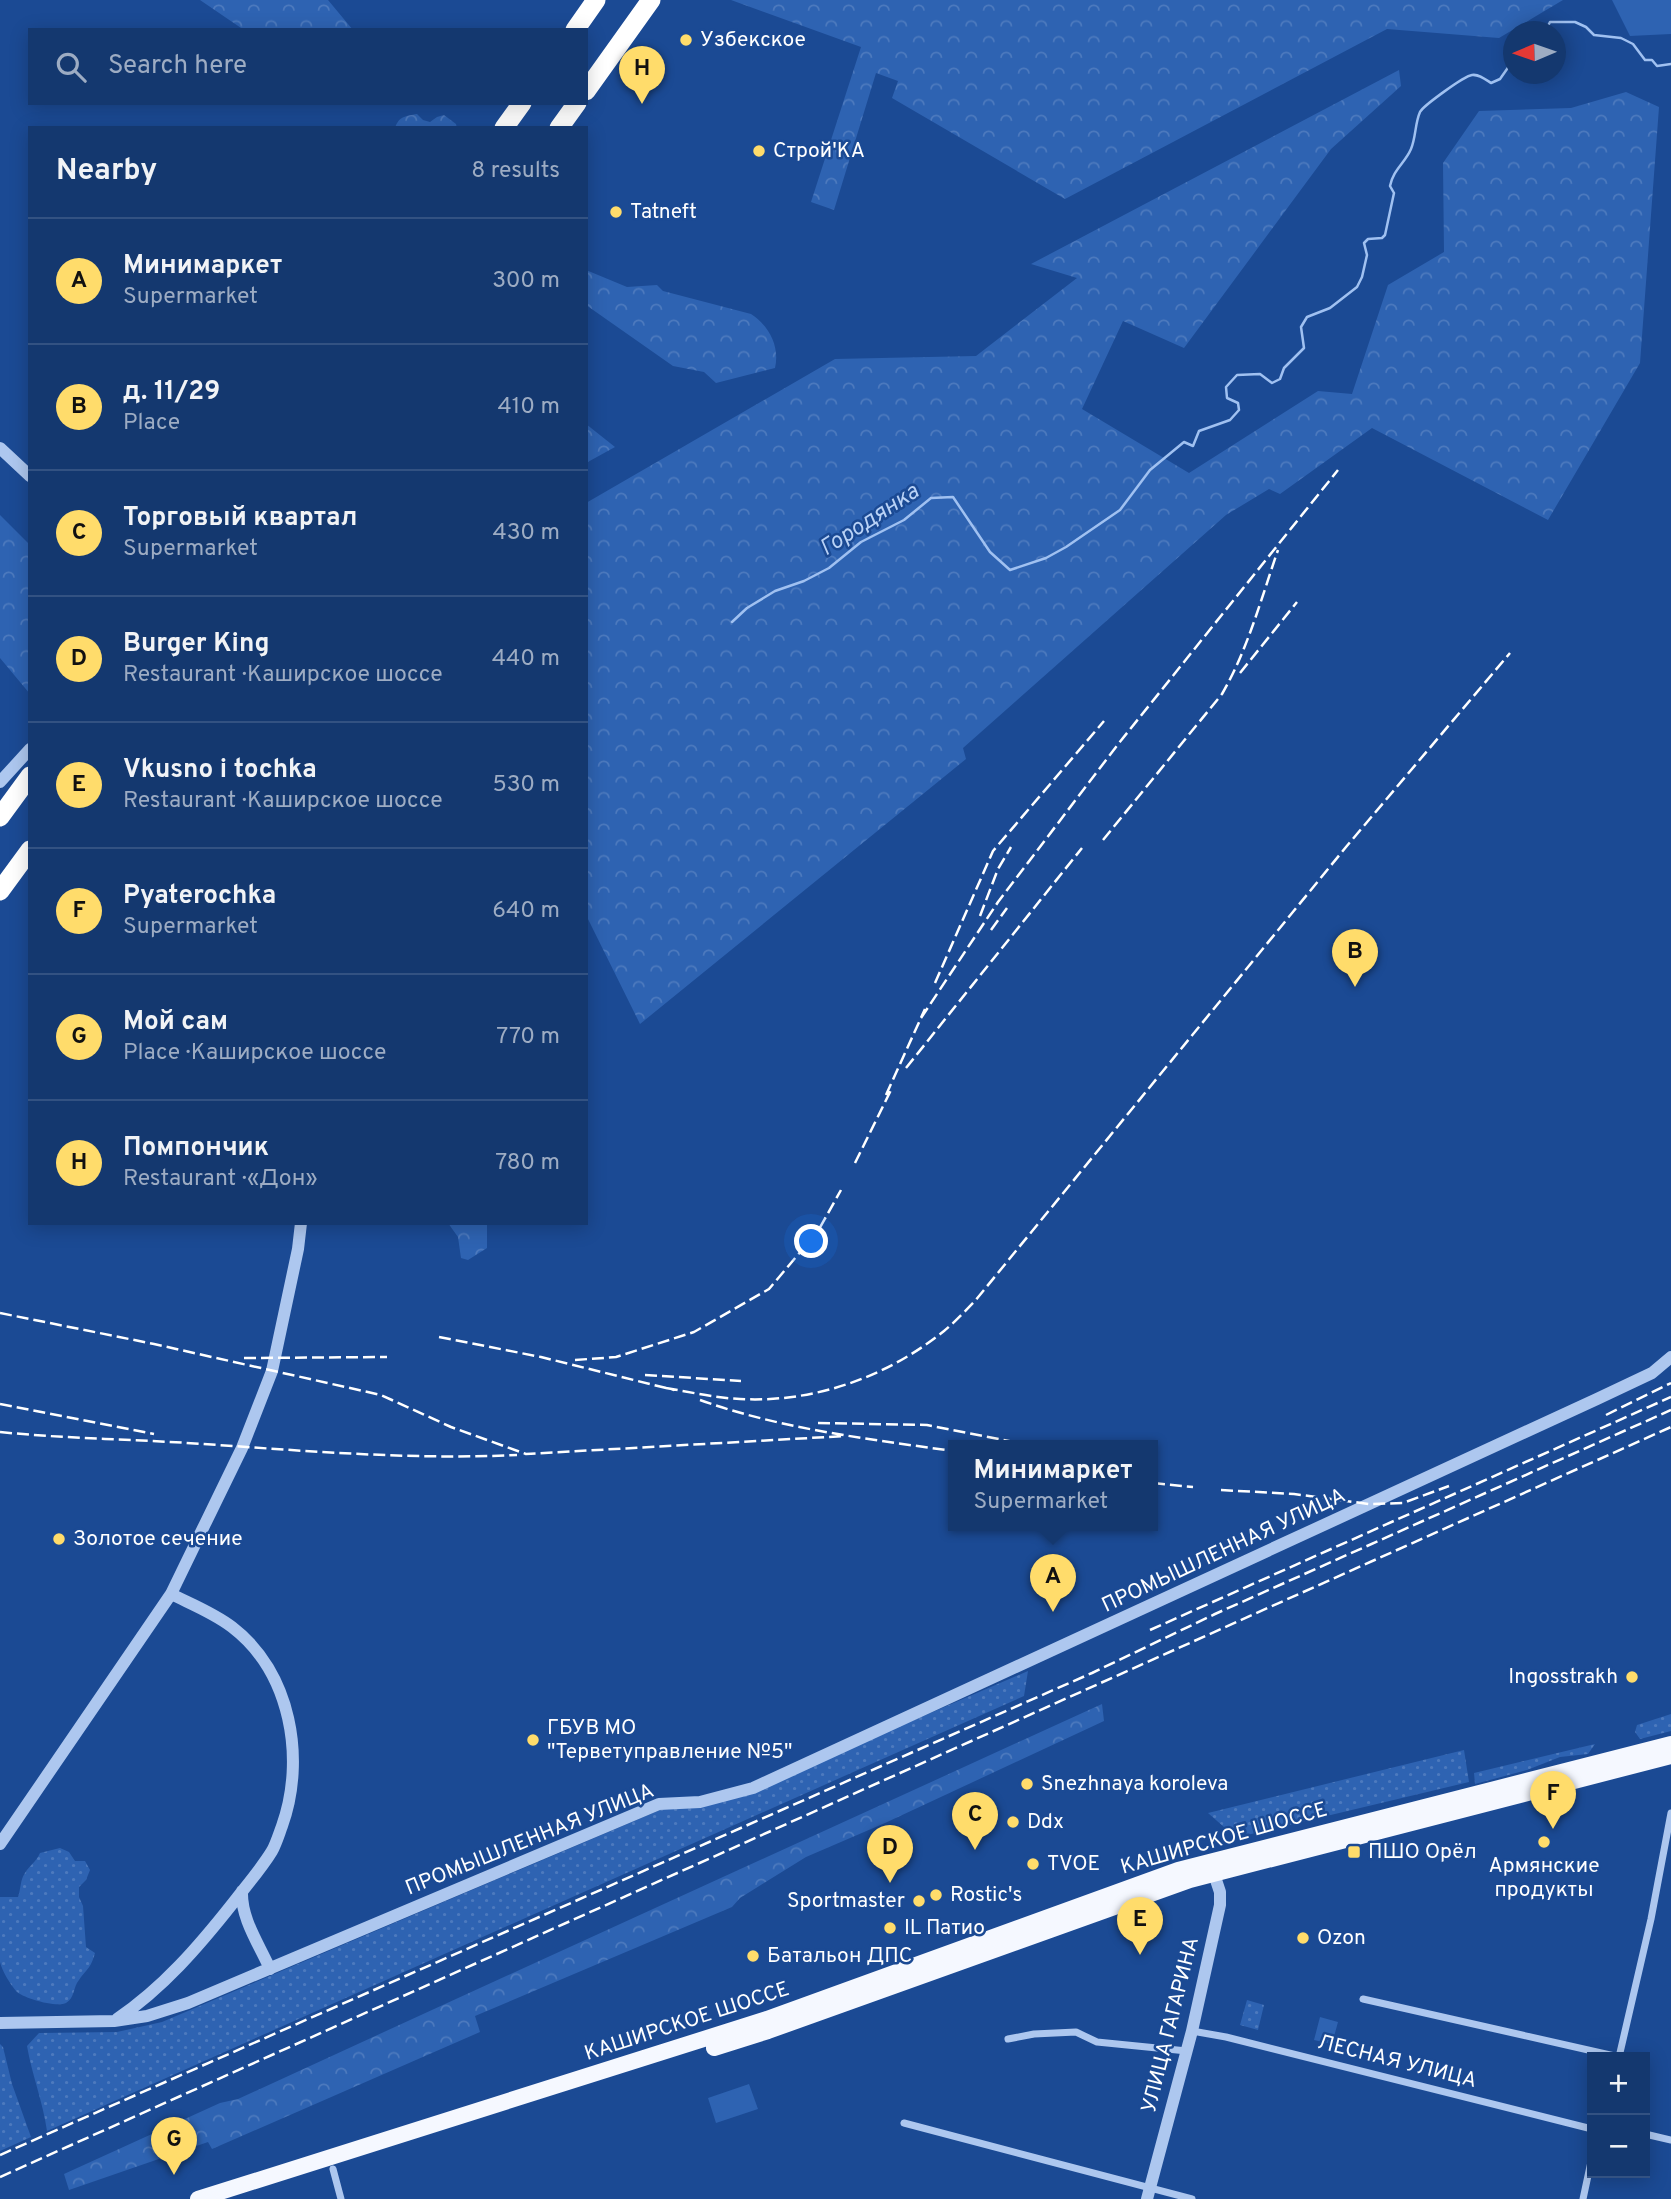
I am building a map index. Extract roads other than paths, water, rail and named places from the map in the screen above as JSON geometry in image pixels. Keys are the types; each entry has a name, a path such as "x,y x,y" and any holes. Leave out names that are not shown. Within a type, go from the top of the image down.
{"highway":[{"path":"576,28 596,0"},
{"path":"588,88 651,0"},
{"path":"505,126 521,105"},
{"path":"560,126 576,105"},
{"path":"0,817 28,779"},
{"path":"0,891 28,853"}],"main road":[{"name":"КАШИРСКОЕ ШОССЕ","path":"234,2199 768,2031 1212,1867 1671,1744"},
{"name":"КАШИРСКОЕ ШОССЕ","path":"198,2199 766,2020 1109,1893 1671,1756"}],"street":[{"path":"0,448 28,474"},
{"path":"0,782 28,751"},
{"path":"0,1844 171,1594 242,1448 272,1371 301,1225"},
{"name":"ПРОМЫШЛЕННАЯ УЛИЦА","path":"0,2022 114,2021 160,2013 659,1804 699,1802 753,1788 1597,1399 1652,1373 1671,1357"},
{"path":"114,2021 146,2000 161,1985 242,1891 273,1850 286,1813 293,1781 290,1723 268,1669 253,1647 233,1628 171,1594"},
{"path":"1620,2052 1651,1919 1671,1812"},
{"name":"УЛИЦА ГАГАРИНА","path":"1148,2194 1192,2031 1220,1905 1220,1892 1212,1867"},
{"path":"242,1891 245,1914 270,1969"},
{"path":"1363,1999 1597,2052"},
{"name":"ЛЕСНАЯ УЛИЦА","path":"1192,2031 1226,2037 1587,2128"},
{"path":"1008,2039 1034,2034 1076,2032 1097,2042 1187,2051"},
{"path":"904,2123 1148,2194 1192,2199"},
{"path":"1650,2135 1671,2140"},
{"path":"333,2169 341,2199"},
{"path":"1583,2199 1588,2178"}],"waterway":[{"name":"Городянка","path":"1566,22 1575,22 1586,27 1594,35 1621,38 1633,44 1645,60 1652,60 1657,66 1671,64"},
{"name":"Городянка","path":"732,622 747,608 775,591 804,581 829,568 861,542 904,520 931,498 953,497 990,552 1010,570 1046,558 1120,510 1150,470 1184,442 1193,446 1199,431 1230,420 1239,410 1238,403 1227,398 1226,387 1237,375 1260,374 1272,383 1280,379 1284,368 1304,348 1301,327 1307,317 1330,308 1357,287 1367,255 1364,243 1368,239 1382,238 1385,235 1394,193 1390,186 1396,171 1411,149 1420,112 1444,92 1472,75 1491,83 1503,75"}],"railway":[{"path":"921,1018 998,902 1119,743 1338,470"},
{"path":"1103,840 1222,694 1247,642 1278,550"},
{"path":"1240,673 1297,602"},
{"path":"666,1388 740,1399 795,1397 848,1384 874,1374 898,1362 948,1328 975,1301 1346,847 1510,653"},
{"path":"935,983 993,851 1104,721"},
{"path":"980,916 998,869 1011,847"},
{"path":"906,1068 1082,848"},
{"path":"991,930 1007,908"},
{"path":"886,1095 925,1009"},
{"path":"855,1163 892,1088"},
{"path":"575,1360 616,1357 694,1332 769,1289 818,1231 841,1190"},
{"path":"0,1313 381,1395 451,1427 526,1454 845,1436"},
{"path":"439,1337 541,1357 674,1390"},
{"path":"244,1358 387,1357"},
{"path":"645,1375 741,1381"},
{"path":"1606,1415 1671,1383"},
{"path":"1150,1630 1671,1397"},
{"path":"700,1400 793,1426 948,1450"},
{"path":"0,1404 154,1434"},
{"path":"0,2155 1092,1673 1215,1614 1671,1410"},
{"path":"818,1423 927,1425 1004,1440"},
{"path":"0,2177 1671,1427"},
{"path":"0,1432 360,1454 517,1455"},
{"path":"1158,1484 1193,1487"},
{"path":"1221,1490 1294,1494 1369,1504 1403,1503 1449,1486"}],"place":[{"name":"Узбекское","path":"686,40"},
{"name":"Помпончик","path":"642,104"},
{"name":"Строй'КА","path":"759,151"},
{"name":"Tatneft","path":"616,212"},
{"name":"д. 11/29","path":"1355,987"},
{"name":"Золотое сечение","path":"59,1539"},
{"name":"Минимаркет","path":"1053,1612"},
{"name":"Ingosstrakh","path":"1632,1677"},
{"name":"ГБУВ МО \"Терветуправление №5\"","path":"533,1740"},
{"name":"Snezhnaya koroleva","path":"1027,1784"},
{"name":"Ddx","path":"1013,1822"},
{"name":"Pyaterochka","path":"1553,1829"},
{"name":"Армянские продукты","path":"1544,1842"},
{"name":"Торговый квартал","path":"975,1850"},
{"name":"ПШО Орёл","path":"1354,1852"},
{"name":"TVOE","path":"1033,1864"},
{"name":"Burger King","path":"890,1883"},
{"name":"Rostic's","path":"936,1895"},
{"name":"Sportmaster","path":"919,1901"},
{"name":"IL Патио","path":"890,1928"},
{"name":"Ozon","path":"1303,1938"},
{"name":"Vkusno i tochka","path":"1140,1955"},
{"name":"Батальон ДПС","path":"753,1956"},
{"name":"Мой сам","path":"174,2175"}]}
